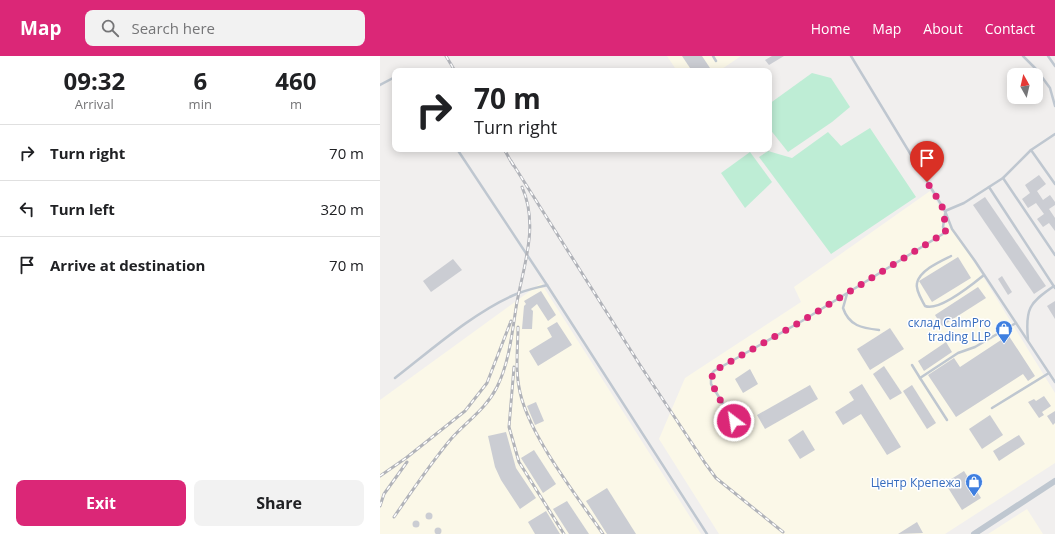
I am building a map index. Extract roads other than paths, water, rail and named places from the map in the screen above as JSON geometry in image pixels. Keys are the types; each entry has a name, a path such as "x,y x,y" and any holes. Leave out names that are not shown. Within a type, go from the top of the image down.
{"street":[{"path":"974,534 1055,481"}],"lane":[{"path":"713,56 716,61"},
{"path":"852,56 945,211 952,229 1055,382"},
{"path":"1023,56 1036,69 1050,88 1055,106"},
{"path":"1048,56 1055,66"},
{"path":"380,85 392,79"},
{"path":"945,211 989,188 1004,178 1031,150 1055,134"},
{"path":"1031,150 1055,184"},
{"path":"459,152 708,534"},
{"path":"1004,178 1055,255"},
{"path":"989,188 1054,287 1035,299 1028,311 1026,322 1028,342"},
{"path":"945,211 943,227 946,232"},
{"path":"741,433 711,384 711,375 714,371 952,229"},
{"path":"951,256 933,266 920,276 917,283 917,288 925,306 934,307 947,301 984,275"},
{"path":"395,378 454,332 498,303 519,293 547,285"},
{"path":"847,293 843,308 851,322 860,328 879,330"},
{"path":"920,378 958,353 975,347 1016,322"},
{"path":"912,365 947,420"},
{"path":"992,408 1048,373"}],"railway":[{"path":"446,56 453,68"},
{"path":"506,152 513,165"},
{"path":"511,161 640,365 705,463 716,478 783,532"},
{"path":"394,517 443,448 487,402 497,387 505,367 526,259 530,230 527,201 522,187"},
{"path":"380,476 406,458 465,411 487,383 511,321"},
{"path":"518,327 517,372 519,387 531,424 567,483 603,534"},
{"path":"514,367 509,427 519,462 564,534"},
{"path":"380,506 384,494 407,462"}],"place":[{"name":"склад CalmPro trading LLP","path":"1004,344"},
{"name":"Центр Крепежа","path":"974,497"}]}
